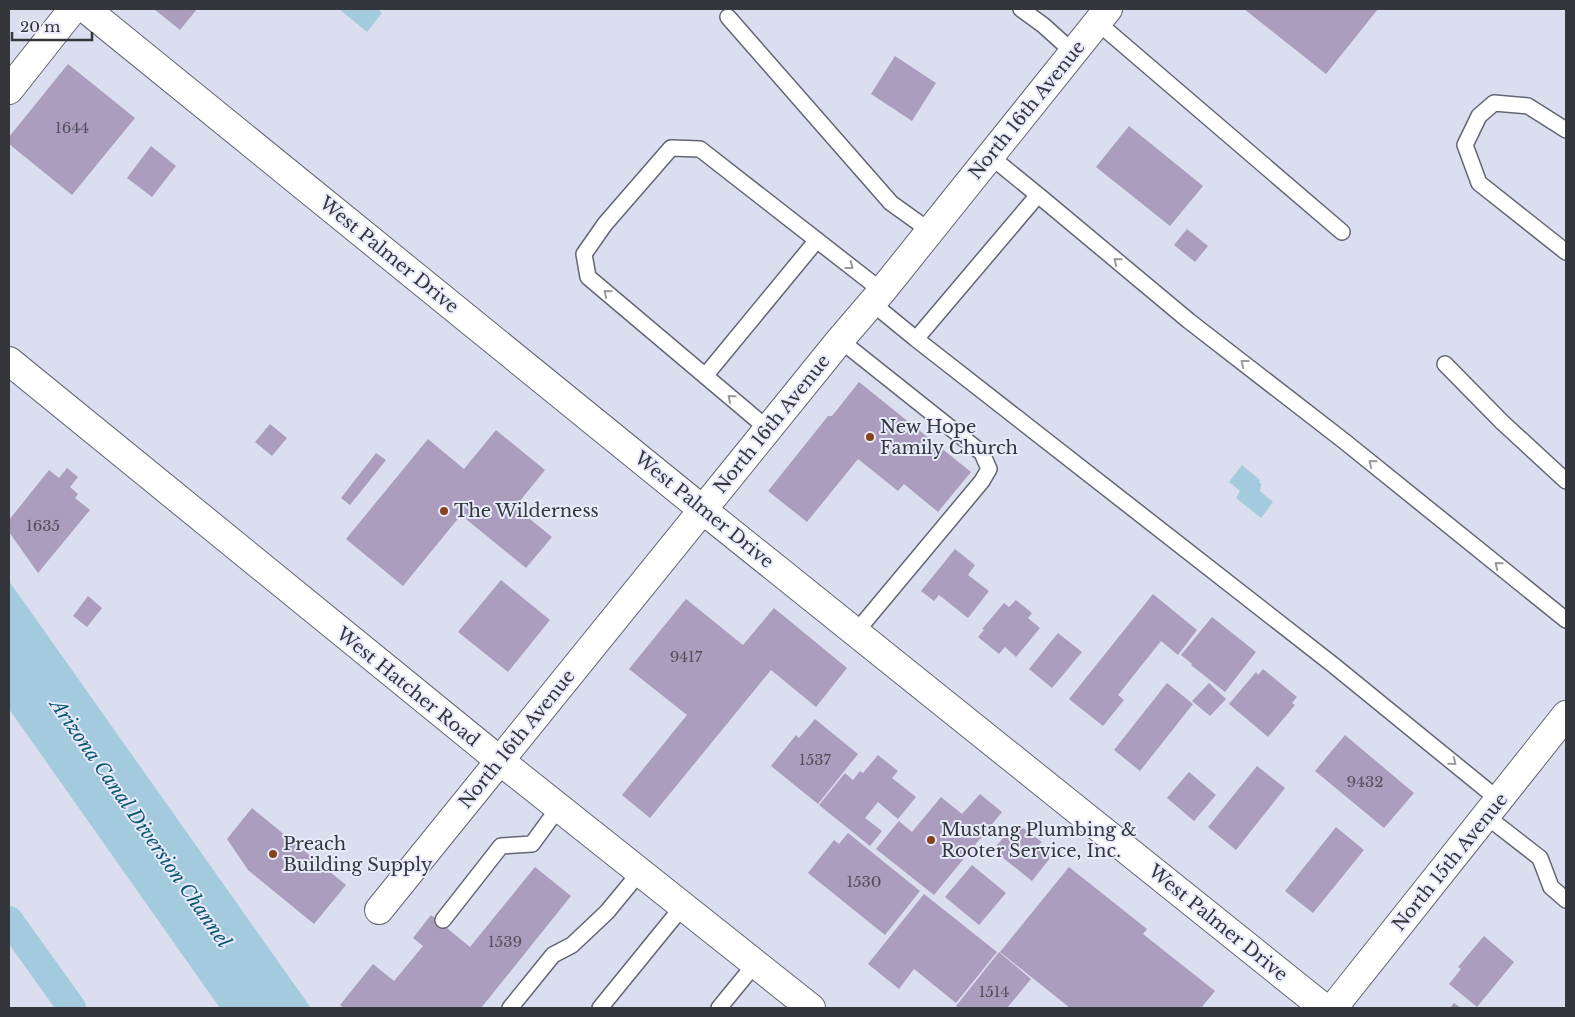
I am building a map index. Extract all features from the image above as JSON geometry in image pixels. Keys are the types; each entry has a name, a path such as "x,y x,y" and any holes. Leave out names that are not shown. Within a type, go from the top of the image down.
{"street":[{"path":"9,90 73,9"},
{"name":"West Palmer Drive","path":"86,9 703,510 1324,1008"},
{"name":"North 16th Avenue","path":"379,910 840,340 877,297 1103,15"},
{"name":"West Hatcher Road","path":"9,361 806,1007"},
{"name":"North 15th Avenue","path":"1333,1008 1566,715"}],"lane":[{"path":"1021,9 1043,25 1073,52"},
{"path":"1103,15 1342,232"},
{"path":"728,17 891,203 930,230"},
{"path":"1566,130 1528,106 1494,104 1479,116 1464,145 1479,183 1566,252"},
{"path":"768,429 588,277 584,254 605,224 671,148 700,149 817,240 877,297 916,339 1332,664 1493,808 1540,858 1552,887 1566,900"},
{"path":"990,156 1189,321 1352,447 1566,620"},
{"path":"916,339 1038,195"},
{"path":"706,376 817,240"},
{"path":"840,340 982,453 989,469 982,481 856,632"},
{"path":"1445,364 1502,422 1566,482"},
{"path":"443,920 501,846 532,844 559,807"},
{"path":"510,1008 553,955 572,945 607,912 640,872"},
{"path":"600,1008 682,906"},
{"path":"719,1008 755,964"}],"water":[{"path":"339,9 377,9 382,13 367,32"},
{"path":"1242,465 1260,480 1260,491 1273,502 1261,518 1236,498 1240,491 1229,482"},
{"name":"Arizona Canal Diversion Channel","path":"9,581 311,1008 220,1008 210,994 9,709"}],"building":[{"path":"154,9 197,9 180,30"},
{"path":"1244,9 1378,9 1326,74"},
{"path":"895,56 936,83 912,121 871,94"},
{"path":"68,64 135,118 72,195 9,144 9,137"},
{"path":"1129,126 1203,186 1170,226 1096,167"},
{"path":"151,146 176,166 152,197 127,178"},
{"path":"1187,229 1208,246 1195,262 1174,245"},
{"name":"New Hope Family Church","path":"859,382 971,472 938,512 904,484 898,491 858,459 807,522 768,491 828,416 832,416"},
{"path":"270,424 287,438 272,456 255,442"},
{"name":"The Wilderness","path":"496,430 545,470 515,507 552,537 526,568 461,515 403,586 346,539 428,439 464,469"},
{"path":"376,453 386,460 350,505 341,498"},
{"path":"67,468 78,477 70,487 78,494 75,498 90,510 38,573 9,532 9,520 49,470 59,478"},
{"path":"955,549 975,565 968,575 989,591 968,618 939,595 934,601 921,591"},
{"path":"501,580 550,620 508,672 458,632"},
{"path":"1153,594 1197,630 1178,655 1161,641 1118,695 1124,700 1103,726 1069,699"},
{"path":"88,596 102,608 87,627 73,616"},
{"path":"686,599 743,645 774,608 847,668 816,707 771,670 650,818 622,795 687,715 629,669"},
{"path":"1016,600 1032,613 1028,618 1040,628 1016,657 1005,647 999,654 978,637 984,630 982,629 1004,603 1009,607"},
{"path":"1212,617 1256,652 1225,692 1181,655"},
{"path":"1058,633 1082,652 1052,688 1029,669"},
{"path":"1263,669 1297,697 1292,703 1295,705 1268,737 1229,704 1256,672 1258,675"},
{"path":"1167,683 1193,704 1140,771 1114,750"},
{"path":"1209,683 1226,699 1210,716 1192,701"},
{"path":"815,719 858,754 818,804 771,766 796,735 799,738"},
{"path":"1345,735 1414,793 1384,828 1315,771"},
{"path":"878,755 898,771 892,778 916,797 898,819 878,802 865,818 882,831 870,846 819,805 845,773 853,780 860,771 863,773"},
{"path":"1257,766 1285,788 1236,850 1208,827"},
{"path":"1189,772 1216,795 1194,821 1167,798"},
{"name":"Mustang Plumbing & Rooter Service, Inc.","path":"980,794 1002,812 934,895 876,849 899,821 912,832 941,797 962,814"},
{"name":"Preach Building Supply","path":"252,808 346,885 314,924 248,870 227,839"},
{"path":"1019,825 1042,842 1038,846 1051,857 1032,881 993,850 1007,833 1011,836"},
{"path":"1336,827 1364,850 1313,913 1285,891"},
{"path":"848,833 920,891 885,935 808,873 834,840 839,844"},
{"path":"972,865 1006,893 979,925 945,897"},
{"path":"535,867 571,896 481,1008 344,1008 340,1005 373,964 394,981 423,946 413,938 431,915 470,947"},
{"path":"1069,867 1147,929 1143,934 1215,991 1201,1008 1070,1008 1000,952"},
{"path":"924,894 997,952 956,1003 914,969 899,989 868,964"},
{"path":"1484,936 1514,962 1477,1007 1449,984 1461,969 1458,967"},
{"path":"999,952 1031,979 1007,1008 959,1008 956,1006"},
{"path":"1454,1003 1461,1008 1450,1008"}],"waterway":[{"path":"9,920 72,1008"}],"place":[{"name":"New Hope Family Church","path":"870,437"},
{"name":"The Wilderness","path":"444,511"},
{"name":"Mustang Plumbing & Rooter Service, Inc.","path":"931,840"},
{"name":"Preach Building Supply","path":"273,854"}]}
